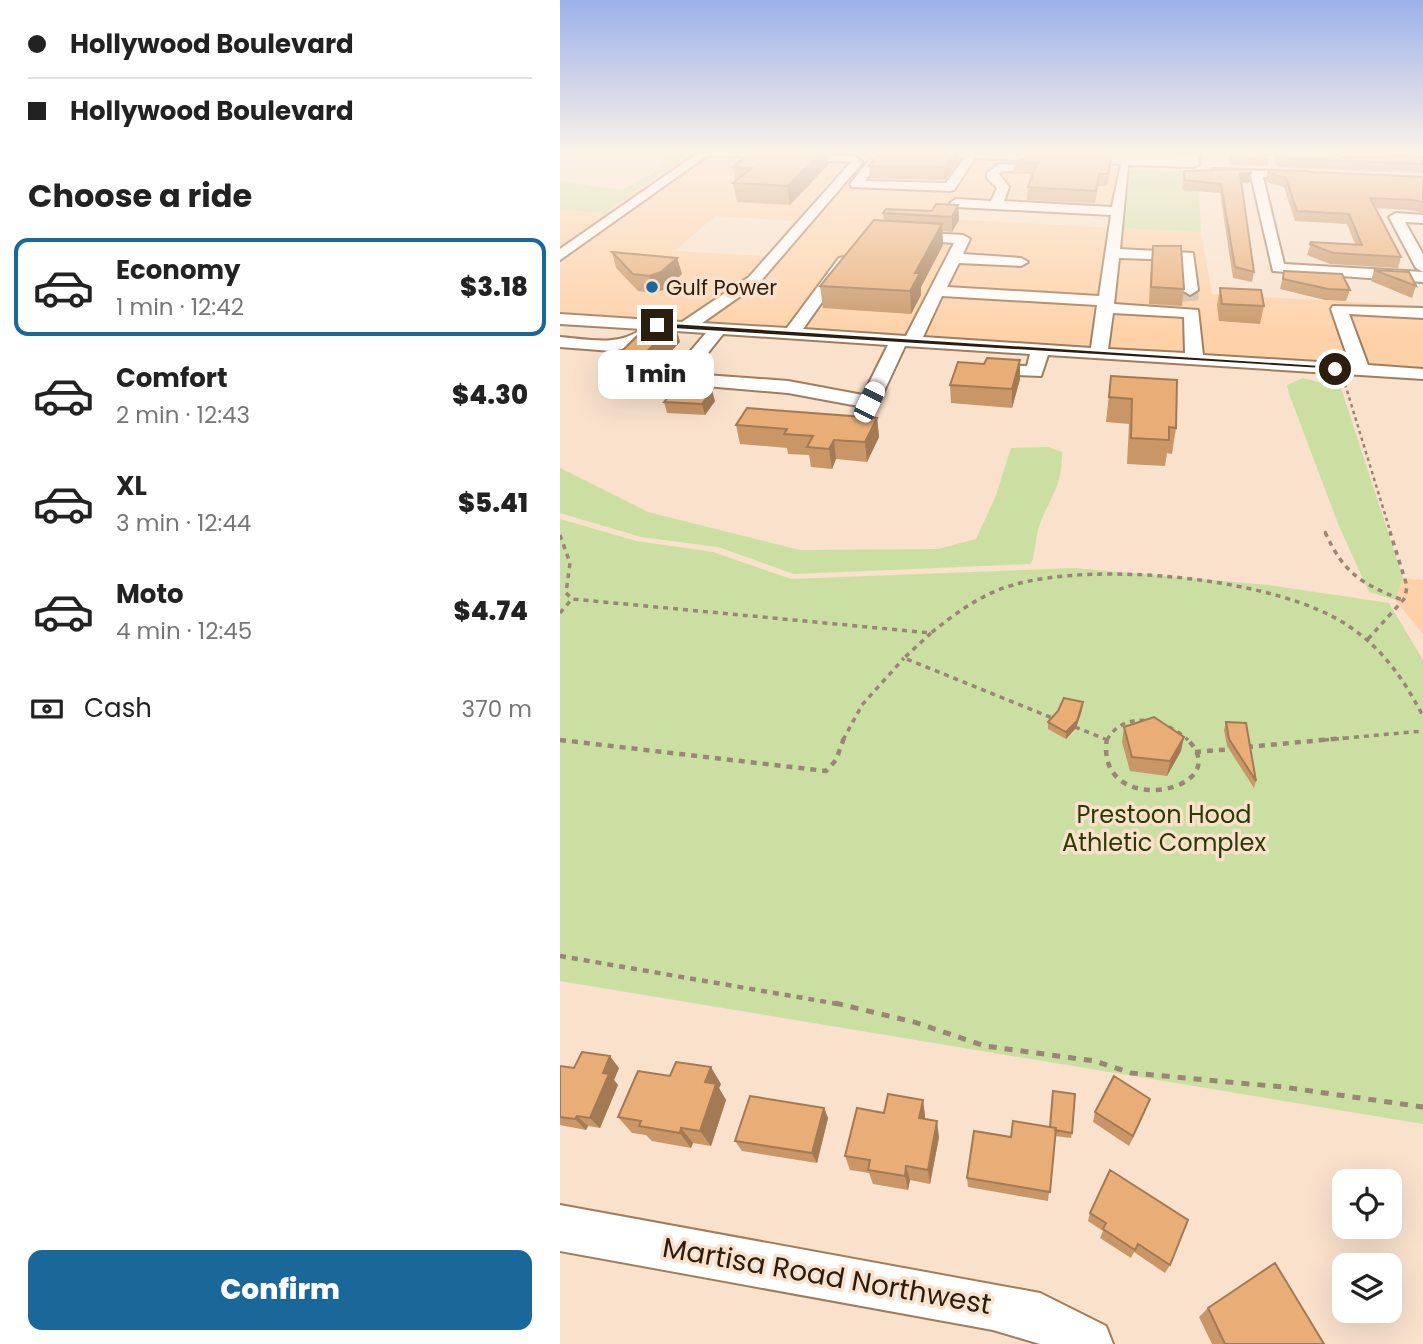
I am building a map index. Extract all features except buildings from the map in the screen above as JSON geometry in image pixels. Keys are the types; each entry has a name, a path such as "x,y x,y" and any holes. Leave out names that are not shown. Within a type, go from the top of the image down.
{"street":[{"path":"560,256 619,214"},
{"path":"685,327 754,280 812,214"},
{"path":"1099,354 1118,214"},
{"path":"1265,214 1278,268 1423,277"},
{"path":"1423,219 1396,217 1423,268"},
{"path":"901,221 968,232"},
{"path":"889,235 968,232"},
{"path":"719,329 677,379 788,387 869,402 937,291 968,232"},
{"path":"791,334 856,245"},
{"path":"1113,253 1188,256 1194,359"},
{"path":"954,258 1021,262"},
{"path":"937,291 1106,304 1191,301"},
{"path":"1361,370 1339,309 1423,313"},
{"path":"560,319 980,346 973,368 1035,372 1040,350 1423,374"},
{"path":"560,342 629,346 642,340 657,325"},
{"name":"Martisa Road Northwest","path":"560,1228 993,1306 1040,1317 1088,1344"}],"path":[{"path":"1344,379 1407,586 1402,600 1368,639"},
{"path":"1325,531 1340,567 1374,589 1402,600"},
{"path":"560,535 570,555 572,567 566,593 572,599 931,633"},
{"path":"560,740 826,771 837,761 857,710 872,690 953,612 995,588 1041,576 1090,574 1211,582 1273,593 1328,614 1368,639 1402,675 1423,716"},
{"path":"560,613 572,599"},
{"path":"904,659 1060,721"},
{"path":"1149,719 1184,733 1195,752 1198,762 1192,776 1180,786 1161,791 1141,789 1122,781 1109,769 1103,754 1105,739 1115,728 1130,720 1149,719"},
{"path":"1072,726 1105,739"},
{"path":"1195,752 1423,730"},
{"path":"560,956 841,1004 914,1022 985,1046 1073,1057 1131,1073 1283,1087 1423,1107"}],"shaded area":[{"path":"560,214 952,214 947,219 1111,228 1093,350 560,316","holes":["715,216 793,221 766,256 675,251"]},
{"path":"1121,228 1201,232 1212,294 1423,306 1423,371 1106,351"},
{"path":"1403,578 1423,580 1423,634 1395,600"}],"green space":[{"path":"1123,214 1200,214 1201,232 1121,228"},
{"path":"1303,378 1341,388 1403,578 1395,600 1369,592 1339,526 1289,394 1287,385"},
{"path":"1048,447 1062,452 1060,473 1039,526 1031,564 794,574 718,547 641,537 560,513 560,468 648,512 800,550 938,549 976,539 995,498 1011,448"},
{"name":"Prestoon Hood Athletic Complex","path":"560,519 636,541 713,552 791,579 1073,568 1269,585 1389,603 1423,660 1423,1124 560,981"}],"tunnel":[{"path":"1190,290 1191,301"}],"place":[{"name":"Gulf Power","path":"652,287"}],"route":[{"path":"657,325 1335,369"}]}
